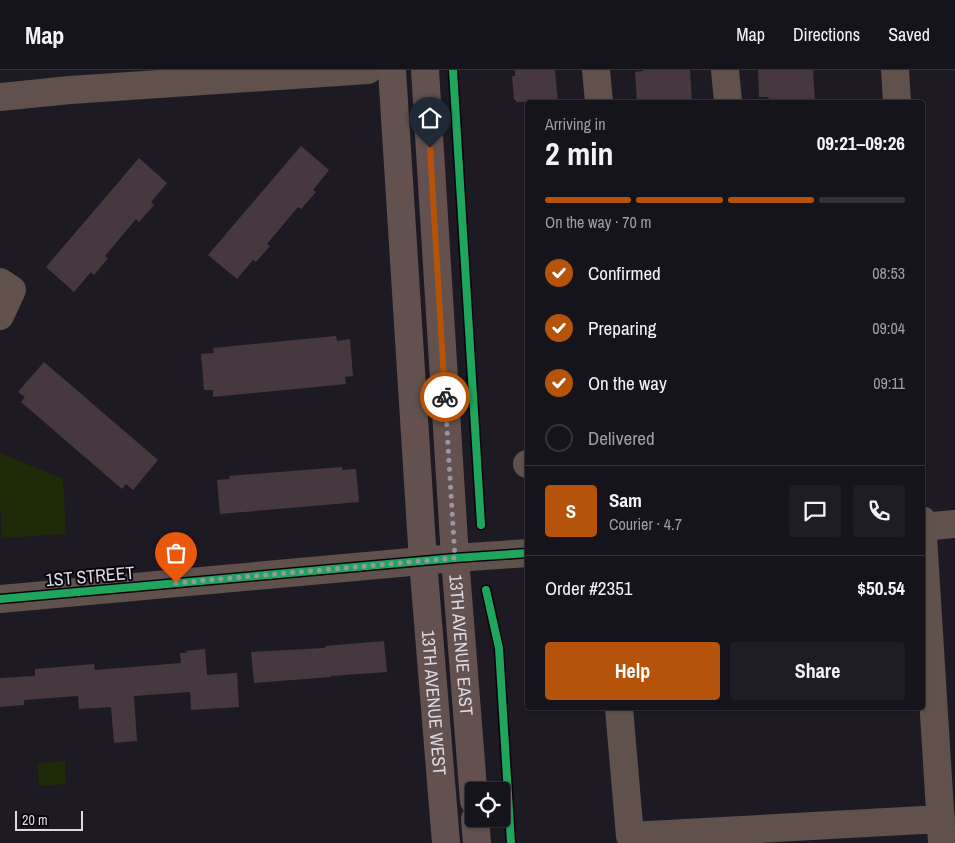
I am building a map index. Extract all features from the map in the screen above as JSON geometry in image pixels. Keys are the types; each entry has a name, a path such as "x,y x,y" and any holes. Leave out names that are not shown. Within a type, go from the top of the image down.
{"main road":[{"path":"392,70 422,561"},
{"name":"13TH AVENUE EAST","path":"425,70 455,558 473,782"},
{"name":"13TH AVENUE WEST","path":"422,561 446,843"},
{"path":"476,827 477,843"}],"street":[{"path":"0,97 69,80 368,70"},
{"path":"596,70 599,100"},
{"path":"725,70 728,100"},
{"path":"895,70 897,100"},
{"path":"0,282 12,290 0,316"},
{"path":"925,527 955,524"},
{"name":"1ST STREET","path":"0,599 525,553"},
{"path":"619,710 630,836 694,838 942,831 927,680 925,604"}],"green space":[{"path":"0,453 63,479 66,534 2,538"},
{"path":"65,761 66,784 39,786 38,763"}],"building":[{"path":"515,70 555,70 558,100 525,100 525,102 516,102 514,100 512,76 515,76"},
{"path":"690,70 692,100 637,100 635,72"},
{"path":"758,70 813,70 815,100 771,100 767,97 759,97"},
{"path":"301,146 329,170 313,190 316,192 301,209 298,207 267,244 270,246 256,262 253,260 237,279 208,255"},
{"path":"139,158 167,183 151,202 154,205 139,222 136,219 105,256 108,258 94,275 91,272 74,292 46,267"},
{"path":"336,336 337,341 350,339 353,376 345,377 346,384 213,397 213,390 204,390 201,354 214,353 213,348"},
{"path":"44,362 158,460 133,490 126,484 122,489 21,402 25,397 18,392"},
{"path":"342,467 342,470 356,469 359,502 220,514 217,480 230,479 229,476"},
{"path":"384,641 387,672 254,683 251,652 325,648 325,646"},
{"path":"205,649 207,675 237,673 239,707 191,710 190,692 134,696 137,741 114,743 111,707 79,709 78,696 24,700 24,705 0,707 0,678 35,676 35,669 94,664 95,670 181,663 180,653"}],"cycle path":[{"path":"453,70 481,525"},
{"path":"0,599 525,553"},
{"path":"486,590 499,648 511,843"}],"way so far":[{"path":"176,583 455,558 445,397"}],"route":[{"path":"430,148 445,397"}]}
